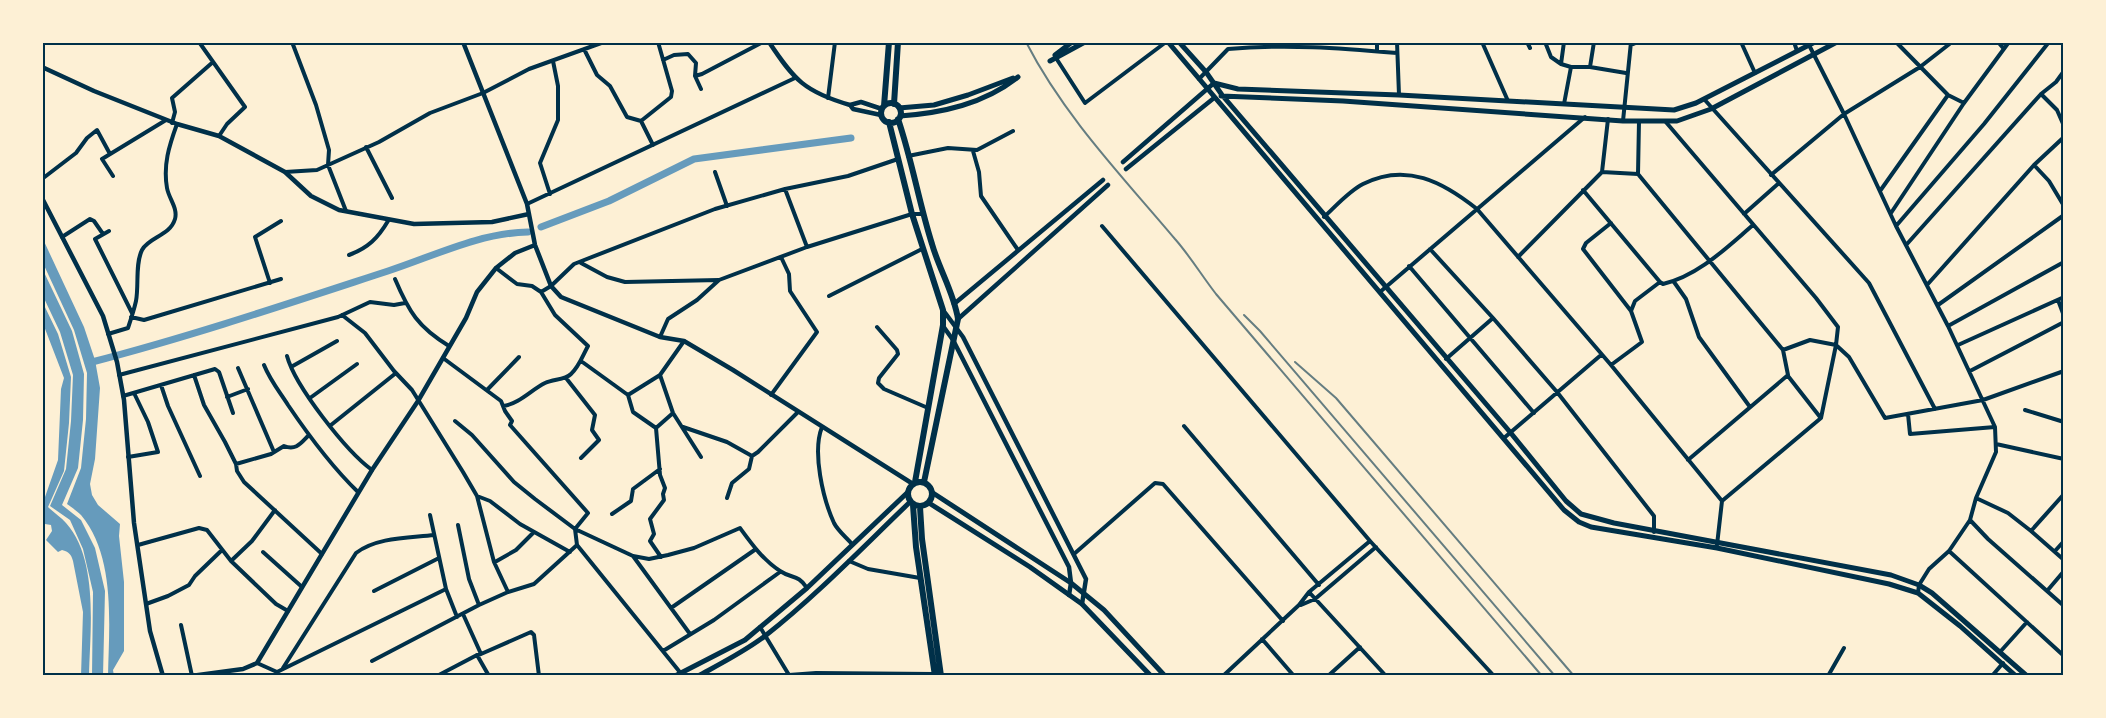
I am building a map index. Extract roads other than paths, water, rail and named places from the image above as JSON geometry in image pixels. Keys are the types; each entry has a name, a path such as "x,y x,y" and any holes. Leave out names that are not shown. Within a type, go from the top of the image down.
{"highway":[{"path":"889,42 882,110 888,122 922,249 943,310 943,325 929,408 914,483 908,492 914,504 922,539 937,675"},
{"path":"898,42 896,106 922,213 954,304 957,319 924,482"},
{"path":"882,110 896,106"},
{"path":"888,122 899,118"},
{"path":"914,483 928,484 933,493 929,503 914,504"},
{"path":"914,504 920,578 937,675"}],"main road":[{"path":"1072,42 1050,61 1085,42"},
{"path":"1167,42 1321,220 1564,510 1579,522 1612,531 1717,548 1833,572 1889,584 1917,593 1960,626 2016,676"},
{"path":"1179,42 1566,501 1581,514 1891,575 1919,585 1962,617 2027,676"},
{"path":"1214,98 1233,95 1623,121 1665,121 1684,119 1711,108 1837,42"},
{"path":"1214,83 1238,89 1399,94 1674,110 1704,99 1812,44"},
{"path":"896,106 934,105 968,96 1018,77 1001,90 975,101 941,112 899,118"},
{"path":"680,675 745,640 807,588 908,492"},
{"path":"933,493 1071,583 1104,610 1165,676"},
{"path":"929,503 1030,567 1082,604 1151,676"},
{"path":"698,676 766,636 914,504"},
{"path":"1746,554 1747,547"},
{"path":"1833,572 1834,564"}],"street":[{"path":"199,42 245,107 227,124 219,136"},
{"path":"292,42 316,105 329,150 328,165 346,212"},
{"path":"463,42 527,204 535,245 551,286 561,297 660,337 684,342 914,483"},
{"path":"285,172 317,170 430,113 483,93 529,69 584,49 591,44 604,42"},
{"path":"641,121 670,97 672,91 658,42"},
{"path":"695,76 763,42"},
{"path":"769,42 795,78 817,94 850,105 853,109 882,110"},
{"path":"827,99 835,42"},
{"path":"1056,58 1085,103 1167,42"},
{"path":"1377,42 1377,51"},
{"path":"1397,42 1399,94"},
{"path":"1482,42 1508,101"},
{"path":"1527,42 1530,48"},
{"path":"1545,42 1551,57 1561,64 1626,73"},
{"path":"1561,64 1564,42"},
{"path":"1590,67 1594,42"},
{"path":"1623,121 1630,44 1638,42"},
{"path":"1741,42 1755,73"},
{"path":"1794,42 1797,51"},
{"path":"1896,42 1948,95 1964,104"},
{"path":"1771,175 1844,114 1920,67 1952,42"},
{"path":"1998,42 2004,49"},
{"path":"1890,213 2009,42"},
{"path":"1896,226 1984,124 2049,42"},
{"path":"1200,79 1228,49 1259,44 1301,44 1397,52"},
{"path":"1812,44 1815,55 1896,226 1958,345 1995,427 1996,452 1976,498 1970,520 1948,551 1929,569 1917,593"},
{"path":"584,49 597,75 610,86 627,117 641,121 653,145"},
{"path":"663,60 674,55 688,54 696,63 695,76 701,89"},
{"path":"550,194 540,163 558,120 558,86 553,61"},
{"path":"109,336 128,328 136,301 140,254 145,244 161,236 173,224 176,216 165,172 175,124 172,98 213,62"},
{"path":"42,67 175,124 219,136 285,172 311,196 339,210 388,221 414,224 492,222 529,214"},
{"path":"1564,104 1571,67"},
{"path":"1907,244 2064,71"},
{"path":"527,204 795,78"},
{"path":"1123,162 1214,83"},
{"path":"2042,94 2057,110 2064,126"},
{"path":"1880,191 1948,95"},
{"path":"1126,169 1214,98"},
{"path":"1704,99 1869,283 1935,409"},
{"path":"1380,292 1585,117"},
{"path":"1518,257 1602,172 1608,119"},
{"path":"113,176 102,159 166,120"},
{"path":"1639,121 1638,174 1783,350 1788,375 1821,418"},
{"path":"1665,121 1816,298 1838,327 1821,418 1722,501 1717,548"},
{"path":"42,179 76,153 87,138 97,130 110,154"},
{"path":"908,157 948,148 973,151 1013,131"},
{"path":"1927,285 2034,165 2064,137"},
{"path":"366,147 392,198"},
{"path":"973,151 980,172 981,195 1018,250"},
{"path":"541,292 551,286 574,264 727,206 785,189 848,176 898,159"},
{"path":"2034,165 2049,181 2064,206"},
{"path":"715,172 727,206"},
{"path":"1602,172 1638,174"},
{"path":"1321,220 1362,184 1390,174 1423,176 1456,192 1477,209 1611,365 1722,501"},
{"path":"954,304 1102,180"},
{"path":"1744,214 1779,183"},
{"path":"957,319 1108,185"},
{"path":"785,189 807,247"},
{"path":"1583,190 1664,284 1674,282 1710,261 1753,225"},
{"path":"42,198 103,316 117,362 123,396 146,604 150,631 163,676"},
{"path":"580,262 607,278 625,282 719,280 807,247 912,214 922,213"},
{"path":"1938,305 2064,216"},
{"path":"62,237 90,219 103,234"},
{"path":"270,282 255,237 281,221"},
{"path":"349,255 364,249 382,231 388,221"},
{"path":"1611,223 1586,243 1583,249 1631,311 1642,342 1611,365"},
{"path":"1102,226 1370,541 1494,676"},
{"path":"109,231 95,239 132,315 144,320 281,279"},
{"path":"181,625 191,676 243,669 257,663 358,492 418,401 465,318 477,292 496,268 515,253 535,245"},
{"path":"829,296 922,249"},
{"path":"1430,249 1557,392 1654,516 1654,538"},
{"path":"771,394 817,332 790,291 789,274 781,257"},
{"path":"1948,326 2064,262"},
{"path":"1409,266 1534,413"},
{"path":"496,268 514,283 532,286 541,292 555,315 588,346 573,373 566,378 557,378 543,384 512,404 504,406"},
{"path":"395,279 405,303 417,321 449,346"},
{"path":"660,337 668,319 697,300 719,280"},
{"path":"1631,311 1635,301 1660,282"},
{"path":"1674,282 1686,299 1699,338 1750,407"},
{"path":"1958,345 2064,297"},
{"path":"2058,300 2064,316"},
{"path":"119,375 342,315 370,302 394,305 405,303"},
{"path":"943,310 956,327 1086,579 1082,604"},
{"path":"342,315 365,333 427,411 477,496 494,562 508,592"},
{"path":"1446,359 1493,318"},
{"path":"1970,371 2064,322"},
{"path":"943,325 953,340 1069,567 1071,583 1069,595"},
{"path":"877,327 898,354 879,378 878,383 884,389 929,408"},
{"path":"1783,350 1810,340 1836,345 1849,357 1885,418 1983,400 2064,371"},
{"path":"291,367 337,341"},
{"path":"628,395 660,375 684,342"},
{"path":"1504,438 1601,355"},
{"path":"287,356 309,398 358,459 372,470"},
{"path":"487,390 519,357"},
{"path":"443,358 501,400 512,422 510,424 588,513 575,529 577,545 680,675"},
{"path":"581,361 628,395 633,412 656,428 660,469 665,488 664,500 650,519 654,534 650,541 661,557"},
{"path":"309,398 357,364"},
{"path":"264,365 272,384 309,435 358,492"},
{"path":"238,368 274,452"},
{"path":"123,396 217,370 233,413"},
{"path":"331,425 396,373"},
{"path":"194,375 204,405 244,482 322,554"},
{"path":"660,375 673,414 701,457"},
{"path":"1688,460 1788,375"},
{"path":"566,378 595,415 592,430 599,440 581,458"},
{"path":"161,385 168,406 200,476"},
{"path":"227,396 248,389"},
{"path":"128,457 158,452 148,422 134,393"},
{"path":"2025,410 2058,421 2064,420"},
{"path":"752,456 798,412"},
{"path":"656,428 673,414"},
{"path":"1908,414 1910,434 1995,427"},
{"path":"455,422 472,435 514,482 575,529 633,556 649,559 694,548 741,528 756,549 780,572 801,578 807,588"},
{"path":"1184,426 1319,585"},
{"path":"682,427 727,442 752,456"},
{"path":"822,428 818,442 823,486 834,522 852,544"},
{"path":"236,464 274,452 284,446 291,449 296,448 309,435"},
{"path":"1996,444 2064,459"},
{"path":"727,498 732,483 751,466 752,456"},
{"path":"612,514 632,501 633,489 660,469"},
{"path":"1026,483 1035,479"},
{"path":"1074,554 1155,483 1163,484 1283,621"},
{"path":"2031,531 2064,494"},
{"path":"477,496 490,501 520,524 570,552"},
{"path":"1976,498 2007,513 2064,560"},
{"path":"231,561 252,541 275,510"},
{"path":"430,514 446,589 457,617"},
{"path":"1970,520 2064,606"},
{"path":"458,525 469,579 479,605"},
{"path":"138,545 199,528 211,534 231,561 276,604 288,611"},
{"path":"494,562 516,550 534,532"},
{"path":"257,663 278,674 357,553 365,546 434,534"},
{"path":"1222,676 1283,621 1309,592 1370,541"},
{"path":"2055,552 2064,541"},
{"path":"372,661 479,605 508,592 534,584 577,545"},
{"path":"1299,605 1315,599 1376,547"},
{"path":"671,608 716,579 756,549"},
{"path":"146,604 189,585 195,576 222,550"},
{"path":"1948,551 2064,656"},
{"path":"263,552 302,587"},
{"path":"633,556 690,634"},
{"path":"374,591 439,558"},
{"path":"849,561 868,569 920,578"},
{"path":"2047,591 2064,571"},
{"path":"663,651 714,620 780,572"},
{"path":"283,668 446,589"},
{"path":"1309,592 1386,676"},
{"path":"463,614 489,676"},
{"path":"2000,652 2027,622"},
{"path":"760,627 789,675 937,675"},
{"path":"437,676 479,654 531,632 534,635 539,676"},
{"path":"1262,639 1294,676"},
{"path":"1328,676 1360,647"},
{"path":"1828,676 1844,648"},
{"path":"1992,676 2007,658"},
{"path":"243,669 247,676"}],"water":[{"path":"42,237 84,327 95,360 100,388 95,459 90,484 92,495 98,505 120,524 119,536 124,582 124,651 113,670 114,676 108,676 108,592 100,551 81,515 67,504 81,468 86,419 87,373 74,330 42,261"},
{"path":"42,268 72,331 84,374 83,420 78,468 62,505 81,520 95,548 105,591 103,676 92,676 93,592 83,549 70,520 50,506 66,469 73,375 60,332 42,294"},
{"path":"42,301 58,334 71,377 64,471 48,507 66,523 77,538 84,556 91,617 89,676 81,676 83,612 73,561 68,553 62,550 58,552 46,540 52,531 51,525 42,526 42,499 45,497 58,460 61,389 64,378 42,321"}],"waterway":[{"path":"541,227 609,201 694,159 851,138"},
{"path":"92,362 241,319 457,246 492,236 528,232"}],"railway":[{"path":"1026,42 1041,69 1076,120 1180,246 1216,294 1542,676"},
{"path":"1244,315 1555,676"},
{"path":"1295,362 1336,398 1574,676"}]}
